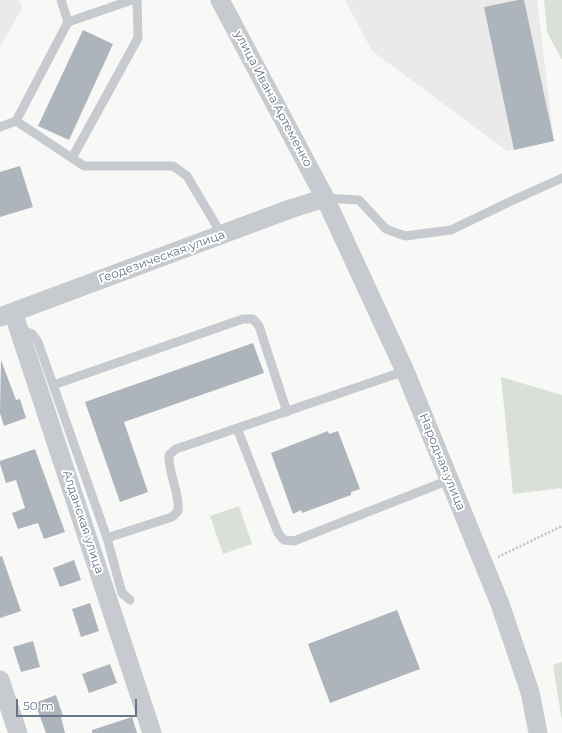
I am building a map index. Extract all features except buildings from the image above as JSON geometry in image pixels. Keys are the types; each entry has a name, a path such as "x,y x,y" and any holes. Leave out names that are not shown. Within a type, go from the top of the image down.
{"street":[{"name":"улица Ивана Артеменко","path":"220,0 325,198"},
{"name":"Геодезическая улица","path":"6,314 290,209 325,198"},
{"name":"Народная улица","path":"325,198 405,371 500,604 530,692 538,733"},
{"name":"Алданская улица","path":"6,314 20,329 152,733"},
{"path":"0,680 18,733"}],"lane":[{"path":"61,0 68,22"},
{"path":"0,127 16,121 68,22 132,0"},
{"path":"72,158 138,38 137,0"},
{"path":"16,121 84,166 173,166 188,176 222,235"},
{"path":"325,198 359,200 386,230 405,236 451,230 562,178"},
{"path":"53,385 243,319 252,319 259,326 287,412"},
{"path":"20,329 32,334 38,342 107,538 122,593 130,600"},
{"path":"107,538 172,517 178,511 179,502 169,464 169,455 176,449 405,371"},
{"path":"237,428 278,533 284,540 294,541 449,480"}],"path":[{"path":"483,564 562,526"}],"shaded area":[{"path":"0,0 19,0 22,8 0,47"},
{"path":"345,0 537,0 554,141 507,151 372,51"},
{"path":"544,0 562,0 562,60 547,32"},
{"path":"501,377 562,395 562,490 561,488 513,494"},
{"path":"239,506 252,544 223,554 210,516"},
{"path":"562,662 562,721 553,665"}]}
